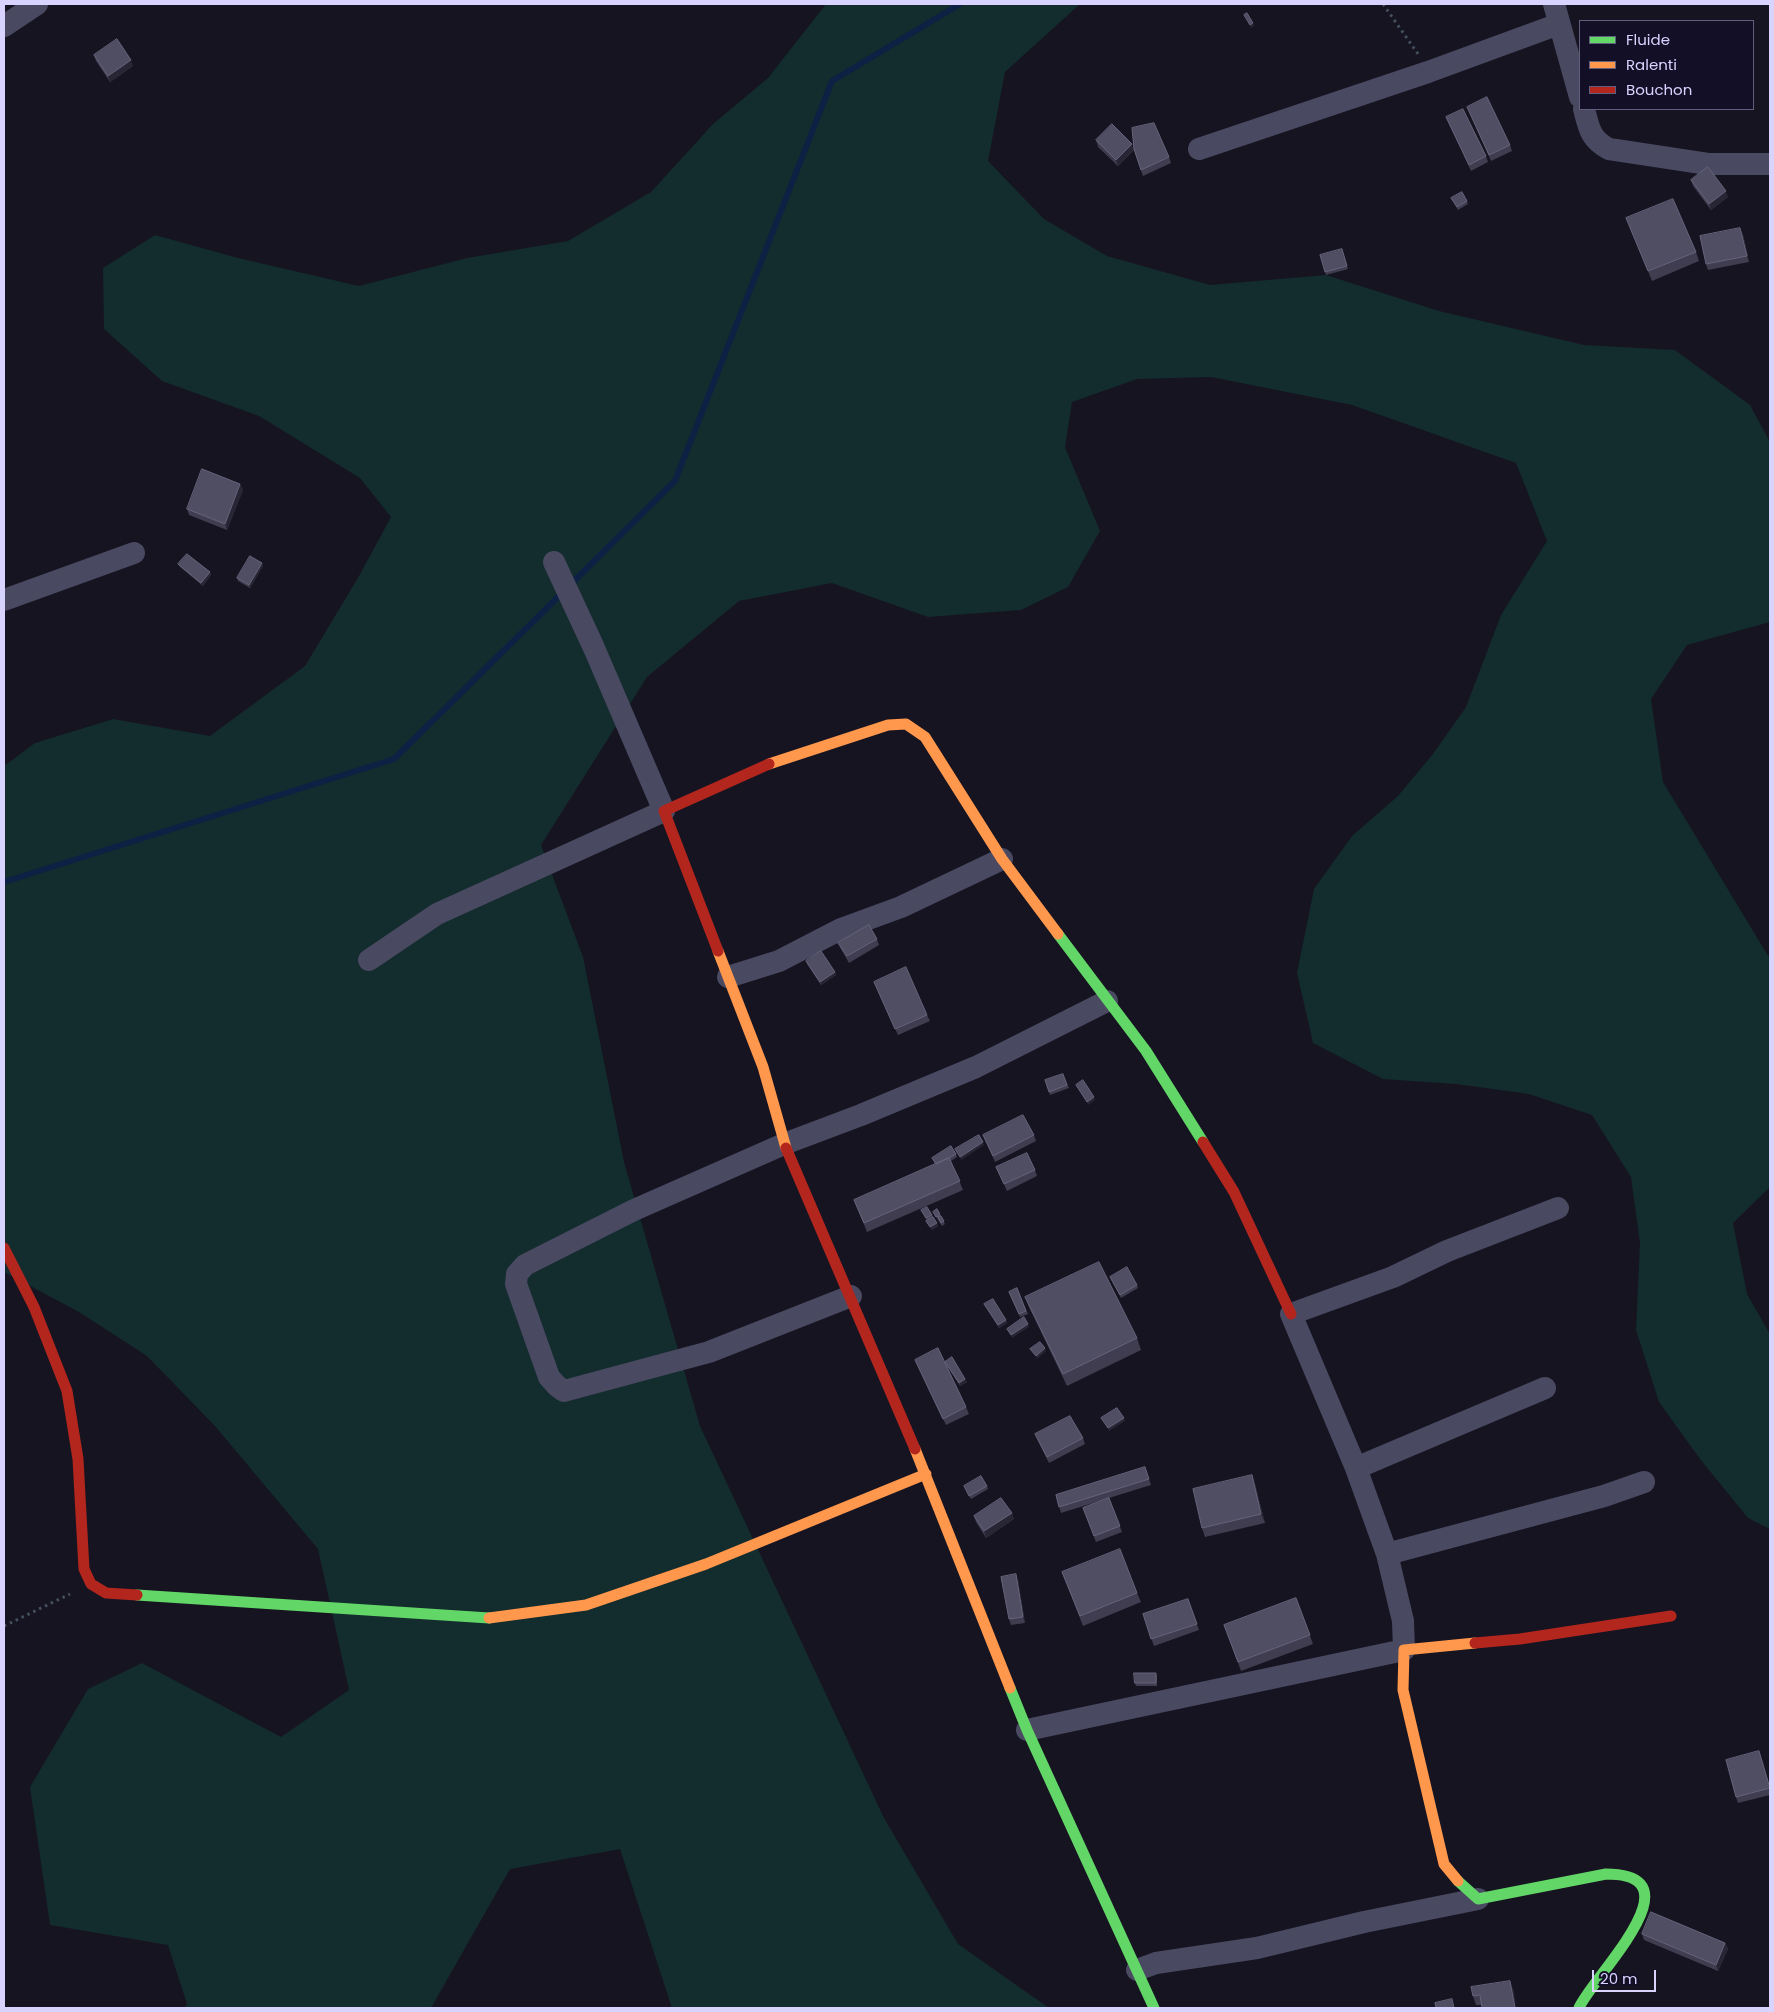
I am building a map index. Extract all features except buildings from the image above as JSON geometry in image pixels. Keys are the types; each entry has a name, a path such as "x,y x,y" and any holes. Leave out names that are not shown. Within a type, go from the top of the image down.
{"street":[{"path":"4,26 37,4"},
{"path":"1199,149 1428,72 1556,14 1579,94"},
{"path":"1584,110 1591,133 1598,143 1609,149 1708,164 1770,164"},
{"path":"4,600 134,554"},
{"path":"554,562 594,648 664,811 763,1067 784,1144 926,1474 1027,1730 1154,2008"},
{"path":"369,960 437,914 760,767 888,725 906,724 925,737 1002,859 1146,1051 1234,1192 1291,1314 1356,1468 1387,1554 1402,1621 1404,1650 1403,1690 1444,1864 1452,1876 1478,1899"},
{"path":"728,977 779,961 841,929 902,907 1002,859"},
{"path":"851,1296 708,1352 564,1390 549,1378 516,1284 517,1274 525,1265 634,1210 784,1144 861,1115 976,1067 1107,1001"},
{"path":"1291,1314 1393,1277 1447,1251 1558,1208"},
{"path":"4,1248 34,1307 67,1391 78,1459 84,1569 91,1584 106,1593 490,1618 586,1605 706,1564 926,1474"},
{"path":"1356,1468 1545,1388"},
{"path":"1387,1554 1604,1496 1644,1482"},
{"path":"1027,1730 1404,1650 1520,1639 1671,1616"},
{"path":"1136,1970 1156,1963 1257,1948 1364,1922 1478,1899 1606,1874 1625,1874 1638,1881 1645,1894 1644,1909 1622,1950 1578,2008"}],"path":[{"path":"1383,4 1414,48 1428,72"},
{"path":"4,1626 91,1584"}],"green space":[{"path":"826,4 1080,4 1005,72 988,161 1044,219 1107,256 1210,285 1326,275 1439,311 1584,345 1675,350 1750,405 1770,442 1770,622 1687,645 1651,699 1663,782 1770,959 1770,1187 1733,1223 1747,1294 1770,1334 1770,1529 1748,1518 1700,1459 1659,1402 1636,1330 1640,1243 1631,1177 1592,1115 1529,1094 1456,1084 1383,1079 1313,1043 1297,973 1314,889 1352,836 1398,796 1433,754 1466,707 1501,615 1547,541 1516,463 1352,405 1211,377 1137,379 1072,402 1065,447 1100,531 1068,587 1021,610 928,617 832,583 739,601 647,677 541,845 583,957 624,1162 700,1426 884,1818 958,1944 1049,2008 672,2008 620,1849 510,1869 431,2008 185,2008 187,2004 168,1945 50,1925 30,1787 88,1689 142,1663 281,1737 349,1690 318,1549 215,1426 147,1356 79,1312 4,1272 4,766 35,743 113,719 210,736 305,666 359,576 391,517 360,478 259,416 162,381 104,329 103,268 155,235 238,258 359,286 467,258 568,241 651,192 713,124 768,78"}],"waterway":[{"path":"570,585 675,481 832,81 960,4"},
{"path":"4,882 394,759 563,592"}],"traffic: fast":[{"path":"1058,934 1146,1051 1203,1142"},
{"path":"137,1595 489,1618"},
{"path":"1010,1688 1027,1730 1154,2008"},
{"path":"1458,1881 1478,1899 1606,1874 1633,1879 1644,1891 1643,1908 1633,1930 1579,2008"}],"traffic: slow":[{"path":"769,764 888,725 906,724 925,737 1002,859 1058,934"},
{"path":"718,951 763,1067 786,1148"},
{"path":"915,1449 1010,1688"},
{"path":"489,1618 586,1605 706,1564 926,1474"},
{"path":"1458,1881 1444,1864 1403,1690 1404,1650 1475,1643"}],"traffic: jam":[{"path":"718,951 664,811 769,764"},
{"path":"1203,1142 1234,1192 1291,1314"},
{"path":"786,1148 915,1449"},
{"path":"4,1248 34,1307 67,1391 78,1459 84,1569 91,1584 106,1593 137,1595"},
{"path":"1475,1643 1520,1639 1671,1616"}]}
